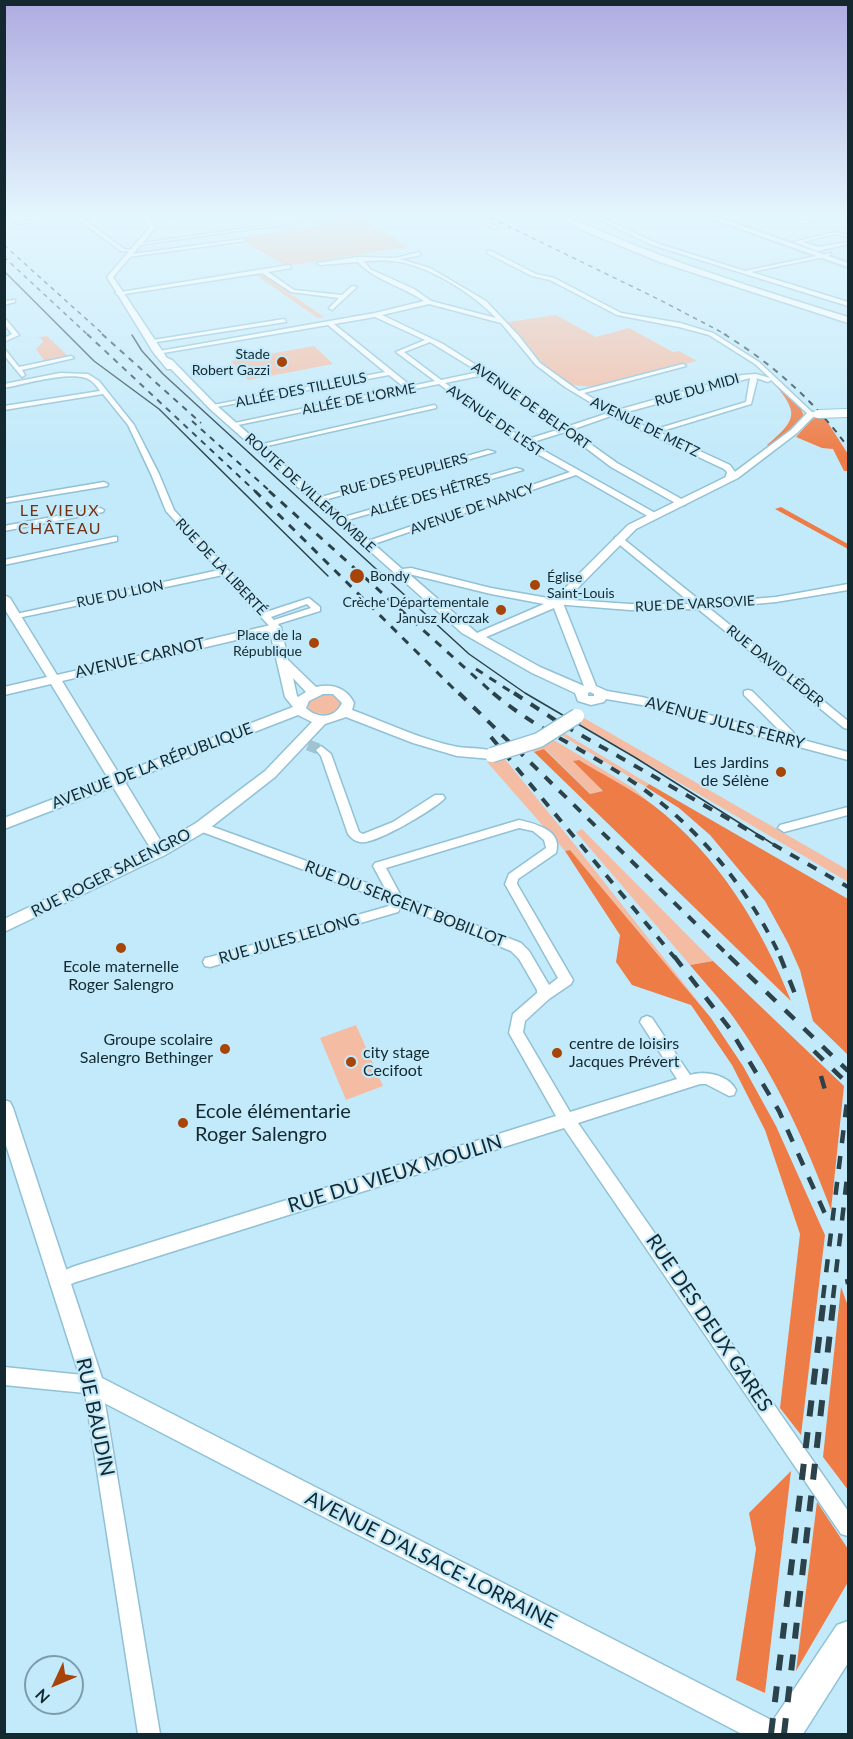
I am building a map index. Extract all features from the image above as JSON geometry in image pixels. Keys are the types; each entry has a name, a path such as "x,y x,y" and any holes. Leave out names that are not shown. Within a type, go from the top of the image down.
{"highway":[{"path":"772,295 849,320"},
{"path":"785,295 849,316"}],"main road":[{"path":"784,1734 849,1636"}],"street":[{"name":"ROUTE DE VILLEMOMBLE","path":"119,295 164,360 192,387 475,638 536,670 590,694"},
{"path":"328,295 344,297"},
{"path":"419,295 429,302 504,322"},
{"name":"AVENUE DE METZ","path":"472,295 493,310 545,371 613,413 733,474"},
{"path":"583,295 620,315 680,325 711,334 757,363 814,414"},
{"path":"820,295 849,304"},
{"path":"332,308 344,297"},
{"path":"4,303 14,302"},
{"path":"158,352 377,315 429,302"},
{"path":"476,314 493,310"},
{"name":"AVENUE DE BELFORT","path":"377,315 430,340 484,373 614,465 682,502"},
{"path":"4,319 16,335 4,340"},
{"path":"150,341 284,321"},
{"path":"329,323 409,388"},
{"name":"AVENUE DE L'EST","path":"430,340 399,352 524,443 654,516"},
{"path":"4,350 26,381 4,386"},
{"path":"18,369 71,358"},
{"path":"578,393 683,366"},
{"name":"ALLÉE DES TILLEULS","path":"213,407 390,373"},
{"name":"ALLÉE DE L'ORME","path":"233,424 484,373"},
{"name":"RUE DE LA LIBERTÉ","path":"26,381 76,375 88,376 97,382 131,425 170,511 223,572 274,625 291,697 300,708"},
{"name":"RUE DU MIDI","path":"524,443 613,413 742,376 768,380"},
{"path":"653,432 749,403 754,380 752,377"},
{"path":"4,408 105,392"},
{"path":"258,446 434,407"},
{"path":"475,638 557,602 632,527 733,474 797,431 814,414 848,413"},
{"name":"RUE DES PEUPLIERS","path":"318,499 491,452"},
{"name":"ALLÉE DES HÊTRES","path":"341,519 519,470"},
{"name":"AVENUE DE NANCY","path":"368,544 575,473"},
{"path":"4,501 104,483"},
{"path":"4,529 100,510"},
{"path":"4,562 114,539"},
{"name":"RUE DAVID LÉDER","path":"618,540 849,726"},
{"name":"RUE DU LION","path":"16,617 223,572"},
{"name":"RUE DE VARSOVIE","path":"400,573 411,572 491,591 557,602 635,607 749,602 849,587"},
{"path":"4,598 160,851"},
{"path":"266,615 309,601 317,609 274,625"},
{"path":"345,712 450,749 471,754 492,755 538,740 577,716 590,694 557,602"},
{"name":"AVENUE CARNOT","path":"4,691 274,625"},
{"name":"RUE DE LA LIBERTÉ","path":"284,662 313,692"},
{"path":"333,690 344,695 348,703 345,712 334,718 321,720 307,717 300,708 303,699 313,692 333,690"},
{"path":"748,693 789,734 790,740"},
{"name":"AVENUE JULES FERRY","path":"590,694 642,702 849,756"},
{"name":"AVENUE DE LA RÉPUBLIQUE","path":"4,824 300,708"},
{"name":"RUE ROGER SALENGRO","path":"4,926 160,851 201,827 270,774 304,744 321,720"},
{"path":"321,750 326,753 354,834 362,839 397,825 439,798"},
{"path":"784,828 849,811"},
{"path":"397,900 379,866 519,824 537,828 550,838 552,850 513,877 511,884 566,980 544,995 518,1018 516,1033 567,1120"},
{"name":"RUE DU SERGENT BOBILLOT","path":"201,827 516,946 544,989 544,995"},
{"name":"RUE JULES LELONG","path":"210,962 394,909 397,900"},
{"path":"647,1022 688,1083"},
{"name":"RUE DU VIEUX MOULIN","path":"59,1281 75,1274 700,1078 708,1078 729,1090"},
{"name":"RUE BAUDIN","path":"4,1108 93,1385 149,1734"},
{"name":"RUE DES DEUX GARES","path":"567,1120 849,1527"},
{"path":"4,1376 93,1385"},
{"name":"AVENUE D'ALSACE-LORRAINE","path":"93,1385 769,1734"}],"shaded area":[{"path":"285,295 293,295 324,317 318,318"},
{"path":"556,315 596,337 629,328 673,352 679,351 697,361 596,387 571,385 540,364 541,360 535,358 530,347 508,322"},
{"path":"47,336 69,357 53,358 45,362 36,349 43,342 41,338 35,338"},
{"name":"Stade Robert Gazzi","path":"314,346 333,364 248,380 231,361"},
{"path":"772,381 795,401 804,416 795,429 769,446 767,445 785,428 791,415 787,400"},
{"path":"823,415 848,454 848,471 844,471 833,449 822,448 796,437 812,419"},
{"path":"781,507 848,544 848,549 775,509"},
{"path":"325,694 337,697 342,702 341,708 328,715 311,712 308,707 309,701"},
{"path":"584,718 848,870 848,882 578,723"},
{"path":"564,733 649,784 646,787 561,735"},
{"path":"554,740 633,788 652,805 579,760 574,761 603,791 590,794 545,749 534,752 530,749"},
{"path":"544,749 590,794 603,791 573,761 579,760 653,805 698,846 717,869 751,919 791,1001 534,752"},
{"path":"504,758 711,1018 570,850 565,851 487,762"},
{"path":"649,784 848,899 847,1054 813,1021 800,970 765,901 710,835 679,808 646,787"},
{"path":"582,829 713,961 690,965 576,832"},
{"path":"570,850 711,1018 743,1066 776,1126 825,1235 801,1435 780,1408 800,1234 765,1130 732,1065 691,1005 632,985 616,962 620,935 565,851"},
{"path":"713,961 844,1086 831,1210 777,1087 734,1018 690,965"},
{"name":"city stage Cecifoot","path":"356,1025 383,1086 346,1100 320,1038"},
{"path":"841,1287 848,1306 848,1490 823,1457"},
{"path":"791,1471 765,1693 736,1680 756,1549 749,1513"},
{"path":"817,1502 848,1549 848,1582 796,1671"}],"tunnel":[{"path":"308,745 321,750"}],"tram line":[{"path":"28,295 94,361 159,409 328,576"},
{"path":"132,335 142,351 163,374 469,654 525,693 636,758 773,844"}],"railway":[{"path":"45,295 88,335"},
{"path":"60,295 104,335"},
{"path":"650,295 727,335"},
{"path":"87,334 256,492"},
{"path":"102,334 201,423"},
{"path":"724,334 760,358 792,384 848,447"},
{"path":"192,421 271,492"},
{"path":"255,491 460,695"},
{"path":"269,491 495,695"},
{"path":"476,669 516,695"},
{"path":"459,693 731,958"},
{"path":"493,693 539,726 621,774 671,811 714,854 733,878 767,930 780,956"},
{"path":"514,693 558,722 848,887"},
{"path":"491,737 675,958"},
{"path":"674,956 730,1029 779,1111 826,1216"},
{"path":"729,956 848,1071"},
{"path":"780,956 799,1004"},
{"path":"814,1051 848,1084"},
{"path":"821,1076 825,1090"},
{"path":"823,1298 848,1093"},
{"path":"833,1298 848,1169"},
{"path":"847,1279 848,1284"},
{"path":"771,1734 824,1297"},
{"path":"784,1734 834,1297"}],"place":[{"name":"Stade Robert Gazzi","path":"282,362"},
{"name":"Bondy","path":"357,576"},
{"name":"Église Saint-Louis","path":"535,585"},
{"name":"Crèche Départementale Janusz Korczak","path":"501,610"},
{"name":"Place de la République","path":"314,643"},
{"name":"Les Jardins de Sélène","path":"781,772"},
{"name":"Ecole maternelle Roger Salengro","path":"121,948"},
{"name":"Groupe scolaire Salengro Bethinger","path":"225,1049"},
{"name":"centre de loisirs Jacques Prévert","path":"557,1053"},
{"name":"city stage Cecifoot","path":"351,1062"},
{"name":"Ecole élémentarie Roger Salengro","path":"183,1123"}],"district":[{"name":"LE VIEUX CHÂTEAU","path":"60,520"}]}
